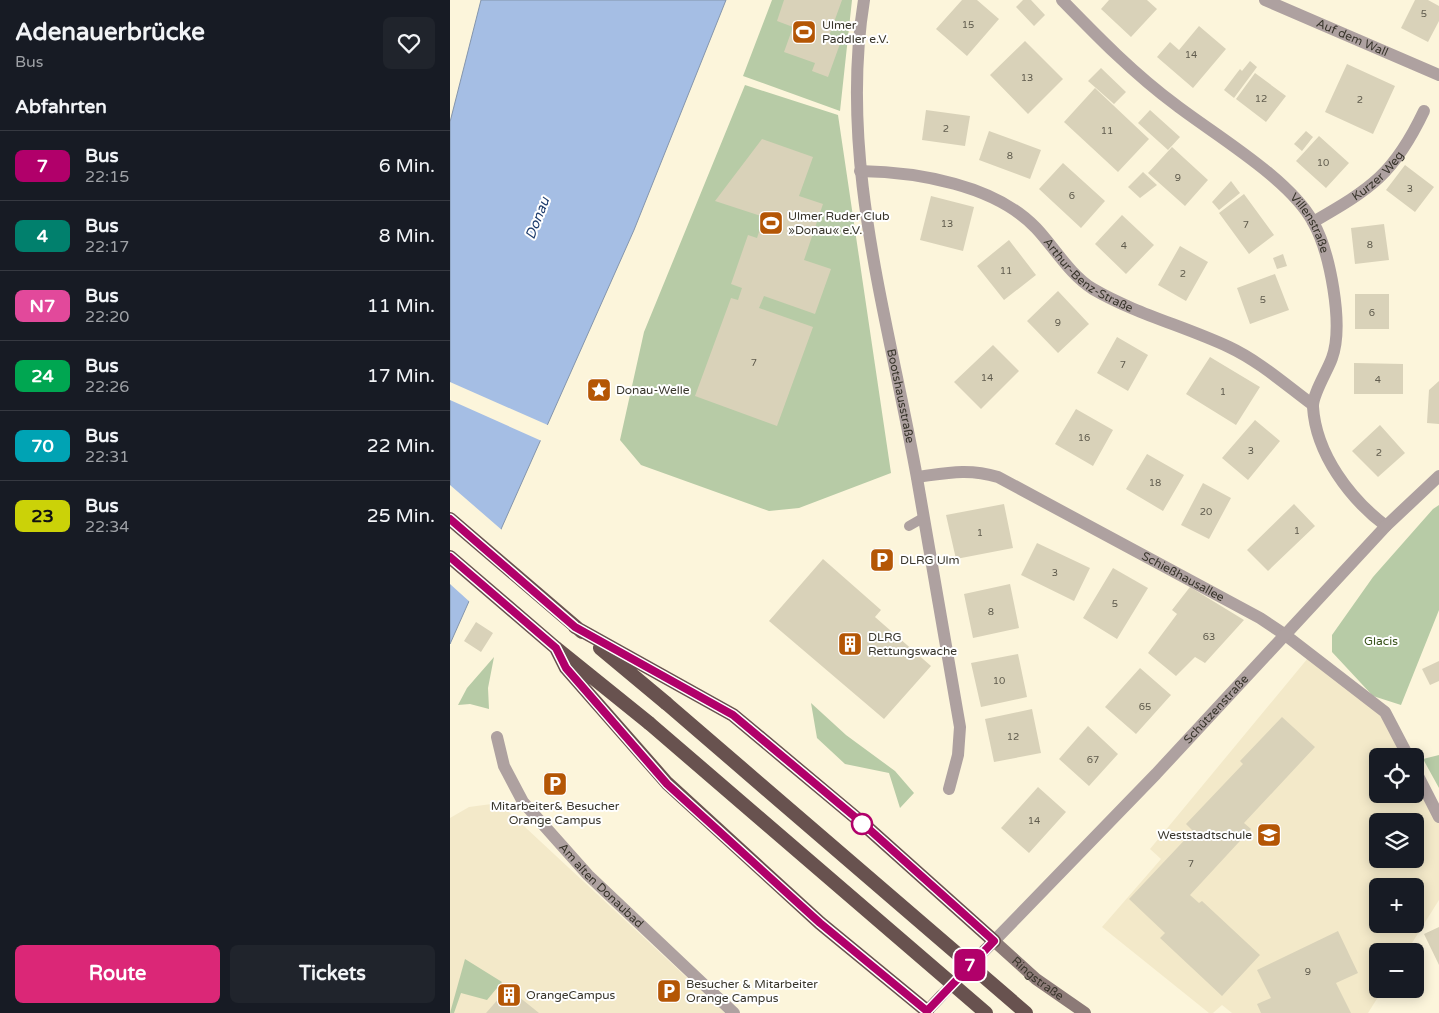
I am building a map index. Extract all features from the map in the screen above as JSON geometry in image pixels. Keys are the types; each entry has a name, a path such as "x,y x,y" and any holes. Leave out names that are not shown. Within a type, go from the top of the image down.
{"highway":[{"path":"450,519 1026,1013"},
{"path":"450,557 556,648 649,723 986,1013"},
{"path":"575,627 733,715 861,822 994,941"},
{"path":"556,648 566,668 667,784 820,923 927,1012"}],"main road":[{"path":"981,954 994,941"},
{"name":"Ringstraße","path":"994,941 1036,979 1085,1013"},
{"path":"927,1012 941,996"}],"street":[{"name":"Bootshausstraße","path":"864,0 858,82 860,171 879,286 917,478 960,727 958,755 949,789"},
{"name":"Villenstraße","path":"1062,0 1108,47 1174,104 1234,147 1281,185 1313,222 1332,275 1336,313 1333,356 1312,405"},
{"name":"Auf dem Wall","path":"1265,0 1439,75"},
{"name":"Kurzer Weg","path":"1313,222 1377,182 1410,141 1424,111"},
{"name":"Arthur-Benz-Straße","path":"860,171 885,171 916,176 964,187 998,199 1034,226 1073,272 1091,288 1165,323 1229,347 1274,376 1312,405"},
{"path":"1312,405 1320,442 1336,473 1375,518 1386,526"},
{"name":"Schießhausallee","path":"917,478 958,471 978,471 998,477 1260,618 1284,634 1385,712 1404,748"},
{"name":"Schützenstraße","path":"994,941 1156,774 1386,526 1439,476"},
{"name":"Am alten Donaubad","path":"497,737 504,766 523,802 588,875 734,1013"},
{"path":"1424,788 1439,817"}],"lane":[{"path":"909,526 923,518"}],"shaded area":[{"name":"Weststadtschule","path":"1308,658 1373,702 1403,748 1369,748 1369,803 1424,803 1424,788 1439,817 1439,900 1424,924 1424,878 1369,878 1369,933 1418,933 1412,943 1369,943 1369,998 1377,998 1368,1013 1232,1013 1222,1005 1213,1013 1209,1013 1102,927 1161,859 1150,849"},
{"path":"499,803 725,1013 450,1013 450,818 469,807"}],"green space":[{"name":"Ulmer Paddler e.V.","path":"772,0 852,0 840,111 743,76"},
{"name":"Ulmer Ruder Club »Donau« e.V.","path":"745,85 838,115 891,473 799,508 769,511 641,465 620,440 644,332"},
{"name":"Glacis","path":"1439,505 1439,610 1401,705 1373,696 1332,652 1332,635 1373,577 1433,509"},
{"path":"494,657 488,688 489,709 470,704 458,705 467,688"},
{"path":"811,703 846,735 895,771 914,793 900,808 889,773 845,764 817,738"},
{"path":"1439,755 1439,788 1424,761 1424,759"},
{"path":"465,959 502,982 487,1000 461,993 454,1013 450,1013"}],"water":[{"name":"Donau","path":"481,0 726,0 634,230 450,644 450,122"}],"pier":[{"path":"450,382 550,426 544,442 450,400"},
{"path":"450,485 503,531 471,603 450,584"}],"building":[{"name":"Ulmer Paddler e.V.","path":"784,0 842,0 829,36 841,41 828,77 812,71 815,63 784,52 793,27 777,21"},
{"path":"962,0 977,0 999,19 967,56 936,29"},
{"path":"1023,0 1031,0 1045,15 1034,26 1016,7"},
{"path":"1109,0 1147,0 1157,9 1131,37 1101,9"},
{"path":"1415,0 1428,0 1439,6 1439,21 1428,42 1401,28"},
{"path":"1199,26 1226,49 1193,88 1157,57 1170,42 1179,50"},
{"path":"1025,41 1063,79 1028,114 990,75"},
{"path":"1250,61 1257,67 1234,98 1224,90 1240,69 1242,71"},
{"path":"1347,64 1395,86 1373,134 1325,112"},
{"path":"1101,68 1126,92 1114,104 1088,81"},
{"path":"1255,73 1286,96 1266,122 1236,99"},
{"path":"1095,88 1149,139 1118,172 1064,122"},
{"path":"926,110 970,116 965,146 922,140"},
{"path":"1150,110 1180,137 1168,150 1138,123"},
{"path":"989,131 1041,150 1030,179 979,160"},
{"path":"1306,131 1313,137 1302,151 1294,144"},
{"path":"1319,136 1349,163 1326,188 1296,161"},
{"path":"762,139 813,157 799,196 823,204 804,260 831,269 815,314 764,296 759,308 813,327 777,426 695,396 731,298 738,300 742,288 731,284 748,235 757,238 764,217 715,201"},
{"path":"1172,147 1208,180 1185,206 1148,173"},
{"path":"1063,163 1105,201 1081,228 1039,189"},
{"path":"1405,165 1434,187 1415,212 1386,190"},
{"path":"1143,172 1157,185 1140,198 1128,187"},
{"path":"1231,181 1240,193 1219,210 1212,202"},
{"path":"1244,194 1274,235 1249,254 1219,213"},
{"path":"931,196 974,207 963,251 920,240"},
{"path":"1122,215 1154,245 1126,274 1095,244"},
{"path":"1384,224 1389,260 1355,264 1351,228"},
{"path":"1009,240 1036,275 1004,300 977,266"},
{"path":"1180,246 1208,262 1186,301 1158,285"},
{"path":"1283,254 1287,266 1277,269 1273,258"},
{"path":"1275,274 1289,310 1250,324 1237,288"},
{"path":"1058,291 1089,324 1058,353 1027,321"},
{"path":"1355,294 1389,294 1389,329 1355,329"},
{"path":"1117,337 1148,355 1128,391 1097,373"},
{"path":"993,345 1019,371 981,409 954,382"},
{"path":"1210,357 1260,387 1236,425 1186,394"},
{"path":"1354,363 1403,364 1403,394 1354,394"},
{"path":"1439,381 1439,424 1427,423 1429,390"},
{"path":"1076,409 1113,430 1093,466 1055,444"},
{"path":"1255,420 1280,441 1248,480 1222,458"},
{"path":"1380,425 1405,453 1378,477 1352,451"},
{"path":"1147,454 1184,475 1163,511 1126,489"},
{"path":"1203,483 1231,498 1209,539 1181,525"},
{"path":"1004,504 1013,548 956,559 946,515"},
{"path":"1294,504 1315,526 1268,571 1247,550"},
{"path":"1037,543 1090,568 1074,601 1021,575"},
{"name":"DLRG Rettungswache","path":"823,559 881,610 875,617 931,666 884,719 769,621"},
{"path":"1113,568 1148,588 1117,639 1083,618"},
{"path":"1010,584 1019,628 973,638 964,594"},
{"path":"1190,587 1244,620 1205,663 1195,657 1176,676 1148,653 1177,614 1172,610"},
{"path":"476,622 493,633 481,652 464,641"},
{"path":"1018,654 1027,697 981,707 971,663"},
{"path":"1439,661 1439,681 1430,685 1422,669"},
{"path":"1140,668 1171,695 1136,734 1105,707"},
{"path":"1032,709 1041,753 994,762 985,719"},
{"path":"1282,717 1315,747 1244,823 1251,829 1190,895 1199,903 1202,901 1260,955 1222,996 1160,938 1165,933 1129,899 1193,831 1186,824 1243,764 1240,761"},
{"path":"1088,726 1118,754 1089,786 1059,759"},
{"path":"1038,787 1066,812 1029,853 1001,828"},
{"path":"1439,927 1439,965 1424,934"},
{"path":"1338,931 1358,973 1336,983 1351,1013 1261,1013 1257,1004 1271,998 1257,970"},
{"name":"OrangeCampus","path":"508,988 539,1013 486,1013"}],"tunnel":[{"path":"941,996 981,954"}],"bus line":[{"name":"7","path":"450,519 575,627 733,715 861,822 994,941 927,1011 820,923 667,784 566,668 556,648 450,557"}],"place":[{"name":"Ulmer Paddler e.V.","path":"804,32"},
{"name":"Ulmer Ruder Club »Donau« e.V.","path":"771,223"},
{"name":"Donau-Welle","path":"599,390"},
{"name":"DLRG Ulm","path":"882,560"},
{"name":"DLRG Rettungswache","path":"850,644"},
{"name":"Mitarbeiter& Besucher Orange Campus","path":"555,784"},
{"name":"Weststadtschule","path":"1269,835"},
{"name":"Besucher & Mitarbeiter Orange Campus","path":"669,991"},
{"name":"OrangeCampus","path":"509,995"}]}
